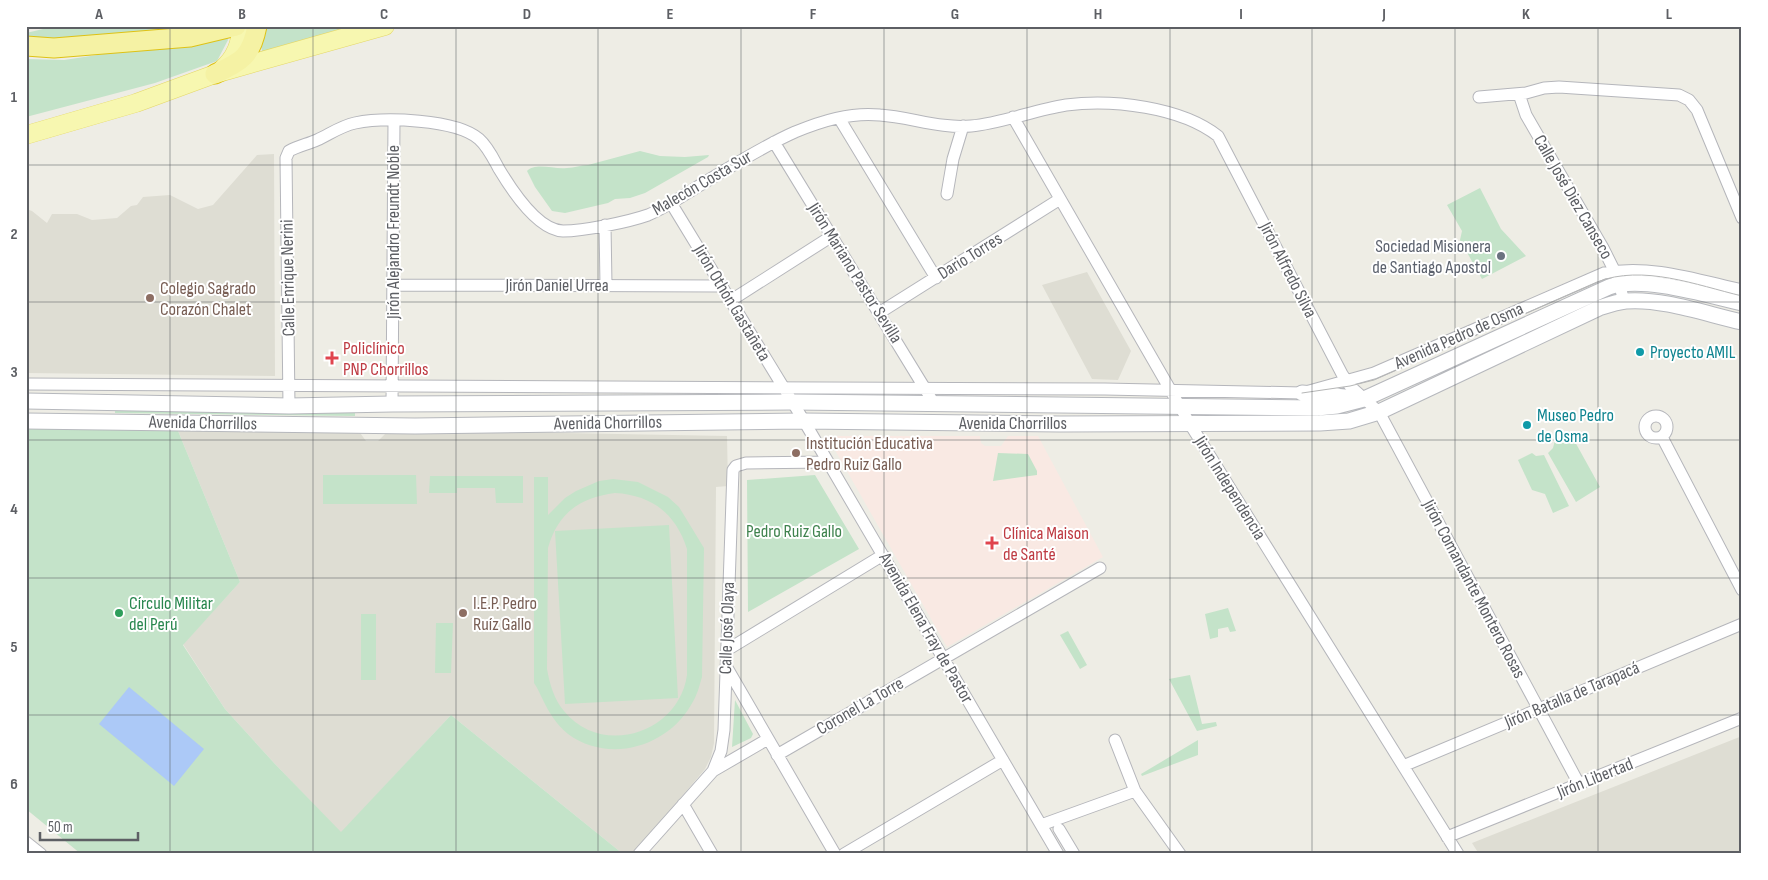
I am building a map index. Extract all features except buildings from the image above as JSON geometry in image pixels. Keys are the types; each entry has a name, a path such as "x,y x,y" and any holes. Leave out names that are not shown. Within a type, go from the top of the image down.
{"highway":[{"path":"26,46 54,48 190,37 236,26"},
{"path":"215,74 244,59 254,38 256,26"}],"main road":[{"path":"215,74 223,69 235,55 241,37 240,26"},
{"path":"26,134 75,122 215,74 385,26"},
{"name":"Avenida Pedro de Osma","path":"1180,408 1312,409 1337,406 1364,399 1617,277 1742,303"},
{"name":"Avenida Pedro de Osma","path":"1190,424 1349,421 1379,412 1599,308 1624,301 1668,305 1742,322"},
{"path":"1302,392 1364,399"},
{"name":"Avenida Chorrillos","path":"26,401 289,406 792,402 1180,408"},
{"path":"94,402 94,422"},
{"path":"891,404 891,422"},
{"path":"991,405 991,424"},
{"path":"1060,424 1061,406"},
{"name":"Avenida Chorrillos","path":"26,421 415,426 804,421 991,424 1190,424"}],"street":[{"path":"1479,98 1519,94 1560,86 1679,95 1689,100 1697,110 1742,218"},
{"name":"Calle José Diez Canseco","path":"1519,94 1526,115 1603,248 1617,277 1624,301"},
{"name":"Malecón Costa Sur","path":"289,151 352,124 366,121 446,125 470,133 478,138 486,146 504,178 537,219 547,227 560,231 647,215 671,203 752,153 774,142 795,132 854,115 875,115 963,126 977,125 1065,106 1100,103 1118,104 1162,111 1190,119 1206,126 1218,136"},
{"name":"Jirón Independencia","path":"1012,117 1180,408 1458,854"},
{"path":"839,118 936,278"},
{"name":"Jirón Alejandro Freundt Noble","path":"392,404 394,121"},
{"path":"947,194 952,165 963,126"},
{"name":"Jirón Alfredo Silva","path":"1218,136 1347,381 1364,399"},
{"name":"Jirón Mariano Pastor Sevilla","path":"774,142 935,404"},
{"name":"Calle Enrique Nerini","path":"289,151 286,158 289,406"},
{"name":"Dario Torres","path":"879,313 1060,199"},
{"name":"Jirón Othón Gastañeta","path":"671,203 792,402"},
{"path":"605,224 606,286"},
{"path":"730,301 832,236"},
{"name":"Avenida Pedro de Osma","path":"1171,390 1302,392 1347,381 1374,372 1592,278 1617,277 1641,270 1672,274 1742,290"},
{"name":"Jirón Daniel Urrea","path":"393,285 721,286"},
{"name":"Avenida Chorrillos","path":"26,384 925,387 1171,390"},
{"name":"Jirón Comandante Montero Rosas","path":"1364,399 1379,412 1579,784"},
{"name":"Avenida Elena Fray de Pastor","path":"792,402 1058,854"},
{"path":"1662,437 1742,590"},
{"name":"Calle José Olaya","path":"639,854 713,770 722,751 733,470 740,464 746,463 828,462"},
{"path":"727,650 883,555"},
{"name":"Coronel La Torre","path":"777,755 1100,568"},
{"name":"Jirón Batalla de Tarapacá","path":"1403,766 1742,624"},
{"path":"726,666 835,854"},
{"name":"Jirón Libertad","path":"1447,837 1742,718"},
{"path":"713,770 768,739"},
{"path":"1115,740 1135,791 1180,854"},
{"path":"844,854 1003,760"},
{"path":"1041,825 1135,791"},
{"path":"683,804 712,854"},
{"path":"1060,828 1074,854"}],"shaded area":[{"name":"Colegio Sagrado Corazón Chalet","path":"274,154 275,376 26,373 26,209 32,211 47,223 52,214 77,214 92,220 117,218 131,206 137,205 143,197 170,195 198,209 213,205 257,155"},
{"path":"1087,272 1131,351 1118,380 1092,379 1042,285"},
{"name":"I.E.P. Pedro Ruíz Gallo","path":"176,426 358,430 366,441 378,441 389,430 727,436 728,486 716,487 714,743 711,757 705,769 633,854 623,854 451,715 341,833 225,709 183,644 240,582"},
{"name":"Clínica Maison de Santé","path":"827,436 980,436 981,443 985,446 1001,446 1008,436 1038,436 1103,557 947,647"},
{"path":"1742,736 1742,854 1479,854 1472,843"}],"green space":[{"path":"56,26 181,26 123,35 26,39 26,33"},
{"path":"279,26 354,26 262,52 259,32"},
{"path":"227,37 228,40 217,61 155,83 26,117 26,59 64,60 185,46"},
{"path":"640,151 660,156 685,157 709,155 645,193 565,213 552,211 535,187 527,171 535,167 573,168"},
{"path":"1480,188 1501,229 1526,256 1482,279 1460,240 1462,231 1447,205"},
{"path":"115,409 355,412 355,416 115,413"},
{"name":"Círculo Militar del Perú","path":"176,426 240,582 183,645 225,709 341,832 451,715 623,854 81,854 26,809 26,427"},
{"path":"1569,431 1600,487 1576,502 1548,453 1553,448 1555,440"},
{"path":"998,453 1028,454 1037,471 1037,475 993,481"},
{"path":"1532,453 1536,456 1544,455 1569,506 1553,513 1545,494 1532,490 1518,460"},
{"path":"323,475 416,475 417,504 323,504"},
{"name":"Pedro Ruiz Gallo","path":"815,475 859,549 748,612 747,480"},
{"path":"430,476 523,476 523,503 496,503 495,488 457,488 457,493 429,493"},
{"path":"534,477 548,477 548,515 565,498 599,481 613,479 638,482 668,497 679,507 704,548 702,677 696,695 681,720 652,741 619,749 601,748 584,743 568,734 551,714 534,683","holes":["615,493 651,502 669,516 687,549 687,675 681,695 670,712 655,724 637,732 618,736 598,733 580,725 564,711 553,692 547,669 548,548 558,525 572,509 581,503 602,495"]},
{"path":"669,525 678,698 565,704 555,531"},
{"path":"1228,608 1236,631 1230,632 1228,627 1218,629 1218,637 1210,639 1205,614"},
{"path":"361,614 376,614 376,680 361,680"},
{"path":"436,623 453,623 451,673 435,673"},
{"path":"1068,631 1087,665 1080,669 1060,635"},
{"path":"1190,675 1202,724 1216,722 1217,726 1197,731 1169,679"},
{"path":"735,700 753,734 751,738 732,747"},
{"path":"1198,740 1198,755 1142,776 1141,774"}],"water":[{"path":"129,687 204,749 174,786 99,724"}],"tram line":[{"path":"1302,393 1350,386 1374,380 1597,282 1615,277 1633,275 1670,278 1742,296"}],"place":[{"name":"Sociedad Misionera de Santiago Apostol","path":"1501,256"},
{"name":"Colegio Sagrado Corazón Chalet","path":"150,298"},
{"name":"Proyecto AMIL","path":"1640,352"},
{"name":"Policlínico PNP Chorrillos","path":"332,358"},
{"name":"Museo Pedro de Osma","path":"1527,425"},
{"name":"Institución Educativa Pedro Ruiz Gallo","path":"796,453"},
{"name":"Clínica Maison de Santé","path":"992,543"},
{"name":"Círculo Militar del Perú","path":"119,613"},
{"name":"I.E.P. Pedro Ruíz Gallo","path":"463,613"}]}
